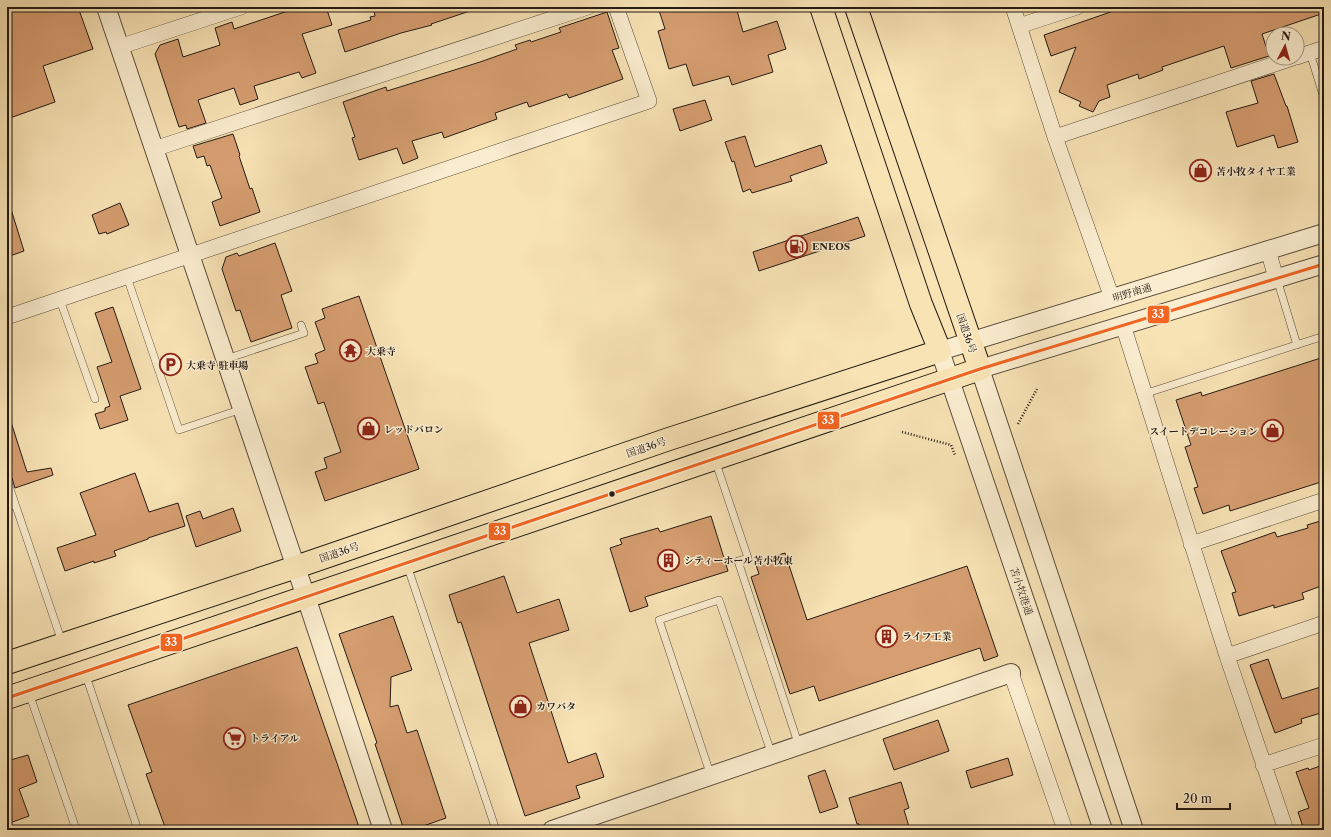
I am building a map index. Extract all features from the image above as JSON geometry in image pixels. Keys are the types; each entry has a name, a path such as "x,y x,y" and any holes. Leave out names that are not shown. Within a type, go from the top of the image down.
{"highway":[{"path":"821,7 921,304 940,351"},
{"name":"国道36号","path":"856,7 980,369"},
{"name":"国道36号","path":"7,663 296,567 662,442 940,351"},
{"path":"7,698 980,369"}],"street":[{"path":"106,7 226,358 383,830"},
{"path":"119,47 241,7"},
{"path":"154,149 588,7"},
{"path":"7,318 649,101 616,7"},
{"path":"1013,7 1055,136 1112,298"},
{"path":"1019,26 1077,7"},
{"path":"1305,54 1324,48"},
{"path":"1055,136 1269,66"},
{"name":"明野南通","path":"940,351 1324,233"},
{"path":"1268,250 1276,278"},
{"path":"1134,830 980,369 1324,264"},
{"path":"1123,325 1227,656 1286,830"},
{"name":"苫小牧港通","path":"940,351 1103,830"},
{"path":"1191,544 1324,500"},
{"path":"1227,656 1324,623"},
{"path":"552,830 1011,673 1065,830"},
{"path":"1263,765 1324,745"}],"lane":[{"path":"1305,59 1324,98"},
{"path":"127,277 179,430 242,409"},
{"path":"1276,278 1298,345"},
{"path":"60,300 95,399"},
{"path":"226,358 304,333 301,325"},
{"path":"1144,394 1324,336"},
{"path":"715,459 748,558 738,561 799,746"},
{"path":"7,480 62,644"},
{"path":"7,507 16,505"},
{"path":"406,563 496,830"},
{"path":"711,776 659,620 719,600 772,755"},
{"path":"84,672 138,830"},
{"path":"28,691 76,829 72,830"}],"building":[{"path":"7,7 78,7 93,49 43,66 55,102 7,119"},
{"path":"300,7 326,7 332,25 302,34 316,73 302,78 299,72 254,86 258,99 240,105 234,88 198,100 206,123 187,129 186,125 179,127 155,54 160,45 178,39 183,57 220,45 215,28 232,22 234,29"},
{"path":"373,7 473,7 473,10 431,24 432,25 401,33 345,52 338,30 371,20 370,17 375,16"},
{"path":"658,7 736,7 743,32 777,21 786,49 768,55 773,72 732,85 729,76 693,86 686,64 669,69 658,31 665,29"},
{"path":"1125,7 1324,7 1324,13 1286,26 1265,26 1265,33 1262,34 1265,43 1265,57 1231,68 1224,46 1162,67 1163,70 1139,79 1138,74 1107,85 1110,97 1099,101 1093,112 1079,106 1081,102 1059,92 1076,47 1051,56 1044,35"},
{"path":"607,12 619,48 612,50 623,79 569,98 567,94 529,107 527,102 495,113 497,119 444,138 442,132 412,141 418,158 403,164 397,148 359,160 352,138 355,137 343,102 386,87 387,91 480,62 517,49 515,45 530,40 531,42 561,32 559,28"},
{"path":"1274,74 1287,106 1298,142 1278,148 1274,135 1237,147 1226,112 1258,103 1251,81"},
{"path":"705,100 712,120 680,131 673,109"},
{"path":"233,134 250,189 252,188 260,212 220,226 212,202 222,198 210,165 207,166 204,156 197,158 193,146"},
{"path":"745,136 755,167 821,145 827,163 790,176 792,181 752,193 750,189 743,192 734,161 732,162 725,142"},
{"path":"120,203 129,225 107,234 106,232 99,234 92,215"},
{"path":"7,206 10,206 24,251 7,257"},
{"path":"858,217 865,236 759,271 753,252"},
{"path":"275,243 292,291 281,295 292,328 251,342 240,310 236,311 222,269 226,257 237,253 239,256"},
{"path":"359,296 419,469 325,501 315,472 327,468 324,458 341,452 324,402 318,404 305,367 318,363 315,354 325,350 315,322 325,318 322,309"},
{"path":"113,307 141,389 120,396 128,420 100,429 95,414 105,411 105,408 110,406 97,367 112,362 95,313"},
{"name":"スイートデコレーション","path":"1324,357 1324,481 1230,511 1229,505 1203,514 1194,488 1198,487 1185,447 1191,445 1176,400 1201,392 1202,396"},
{"path":"10,419 27,472 51,468 53,475 15,488 12,478 7,475 12,474 7,461 7,420"},
{"path":"135,473 149,512 178,503 185,526 114,551 116,556 94,563 94,561 65,571 57,548 96,535 80,493"},
{"path":"233,508 241,531 196,547 186,516 200,511 203,519"},
{"name":"シティーホール苫小牧東","path":"711,516 728,571 645,597 648,606 630,612 610,548 622,544 620,539 658,528 660,532"},
{"path":"1324,520 1324,585 1302,593 1304,599 1274,608 1274,605 1239,616 1232,593 1236,592 1221,551 1275,532 1277,537 1308,528 1307,525"},
{"path":"785,553 807,620 967,566 998,656 984,661 980,648 819,701 814,686 790,694 751,577 759,574 755,562"},
{"path":"504,576 517,613 559,599 569,630 529,643 568,763 596,753 604,777 576,786 580,798 525,816 461,622 458,623 449,595"},
{"path":"393,616 412,670 391,677 390,707 398,705 407,733 417,730 446,818 412,830 404,830 375,744 377,743 339,634"},
{"name":"トライアル","path":"297,647 360,830 166,830 146,774 152,772 128,705"},
{"path":"1268,659 1282,699 1324,686 1324,712 1301,719 1302,723 1275,733 1250,665"},
{"path":"938,720 949,751 894,770 883,739"},
{"path":"28,755 37,782 19,789 29,816 7,824 7,761"},
{"path":"1008,758 1013,775 971,788 966,771"},
{"path":"1320,766 1324,778 1324,798 1320,799 1324,812 1324,830 1304,830 1298,812 1309,808 1296,772 1308,768 1309,770"},
{"path":"825,770 838,807 820,813 808,776"},
{"path":"901,782 909,808 904,810 910,830 861,830 859,824 857,824 849,798"}],"transit line":[{"name":"33","path":"7,698 980,369 1324,264"}],"place":[{"name":"苫小牧タイヤ工業","path":"1201,171"},
{"name":"ENEOS","path":"796,246"},
{"name":"大乗寺","path":"350,351"},
{"name":"大乗寺 駐車場","path":"170,365"},
{"name":"レッドバロン","path":"369,429"},
{"name":"スイートデコレーション","path":"1273,431"},
{"name":"シティーホール苫小牧東","path":"669,560"},
{"name":"ライフ工業","path":"887,636"},
{"name":"カワバタ","path":"520,706"},
{"name":"トライアル","path":"234,738"}]}
